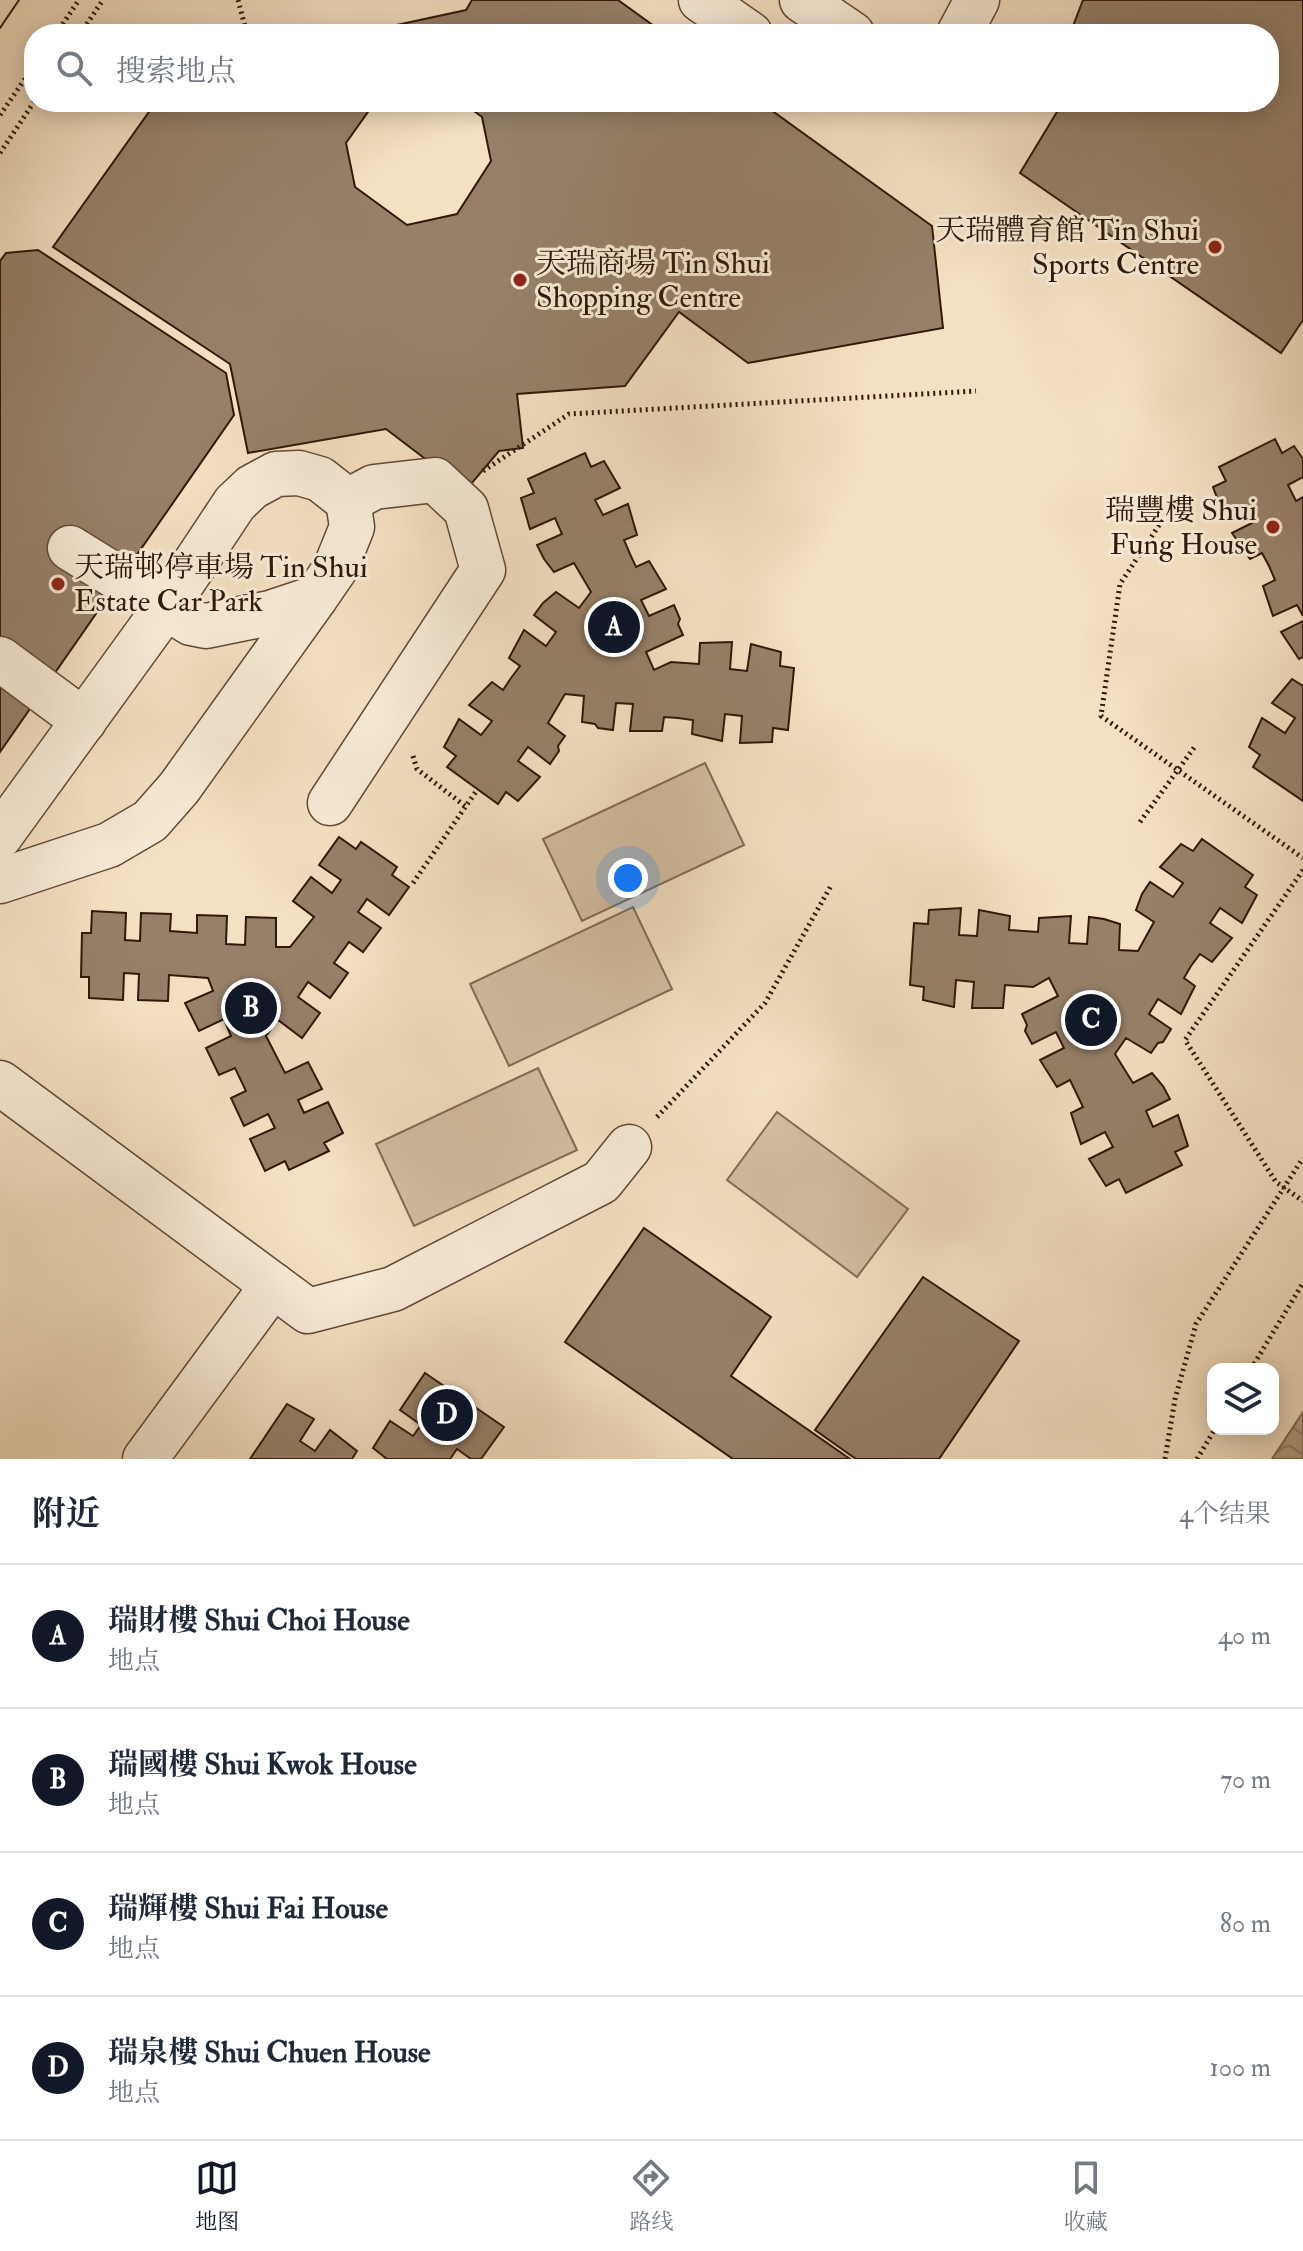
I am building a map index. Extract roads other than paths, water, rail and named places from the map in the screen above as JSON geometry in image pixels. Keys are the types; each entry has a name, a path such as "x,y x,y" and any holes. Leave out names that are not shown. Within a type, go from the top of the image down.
{"lane":[{"path":"701,0 736,24"},
{"path":"802,0 837,24"},
{"path":"853,0 857,24"},
{"path":"964,24 977,0"},
{"path":"0,836 166,607 235,503 252,487 276,474 299,473 320,479 348,501 352,527 335,569 179,788 150,821 109,845 0,881"},
{"path":"330,803 483,570 466,509 435,480 374,487 348,501"},
{"path":"70,548 191,623 206,626 270,613 315,598"},
{"path":"0,659 84,721"},
{"path":"0,1083 308,1311 393,1289 601,1182 629,1147"},
{"path":"145,1459 273,1285"}],"water":[{"path":"1303,1412 1303,1459 1272,1459"}],"tram line":[{"path":"0,28 19,0"}],"place":[{"name":"天瑞體育館 Tin Shui Sports Centre","path":"1215,247"},
{"name":"天瑞商場 Tin Shui Shopping Centre","path":"520,280"},
{"name":"瑞豐樓 Shui Fung House","path":"1273,527"},
{"name":"天瑞邨停車場 Tin Shui Estate Car Park","path":"58,584"},
{"name":"瑞財樓 Shui Choi House","path":"614,627"},
{"name":"瑞國樓 Shui Kwok House","path":"251,1008"},
{"name":"瑞輝樓 Shui Fai House","path":"1091,1020"},
{"name":"瑞泉樓 Shui Chuen House","path":"447,1415"}]}
